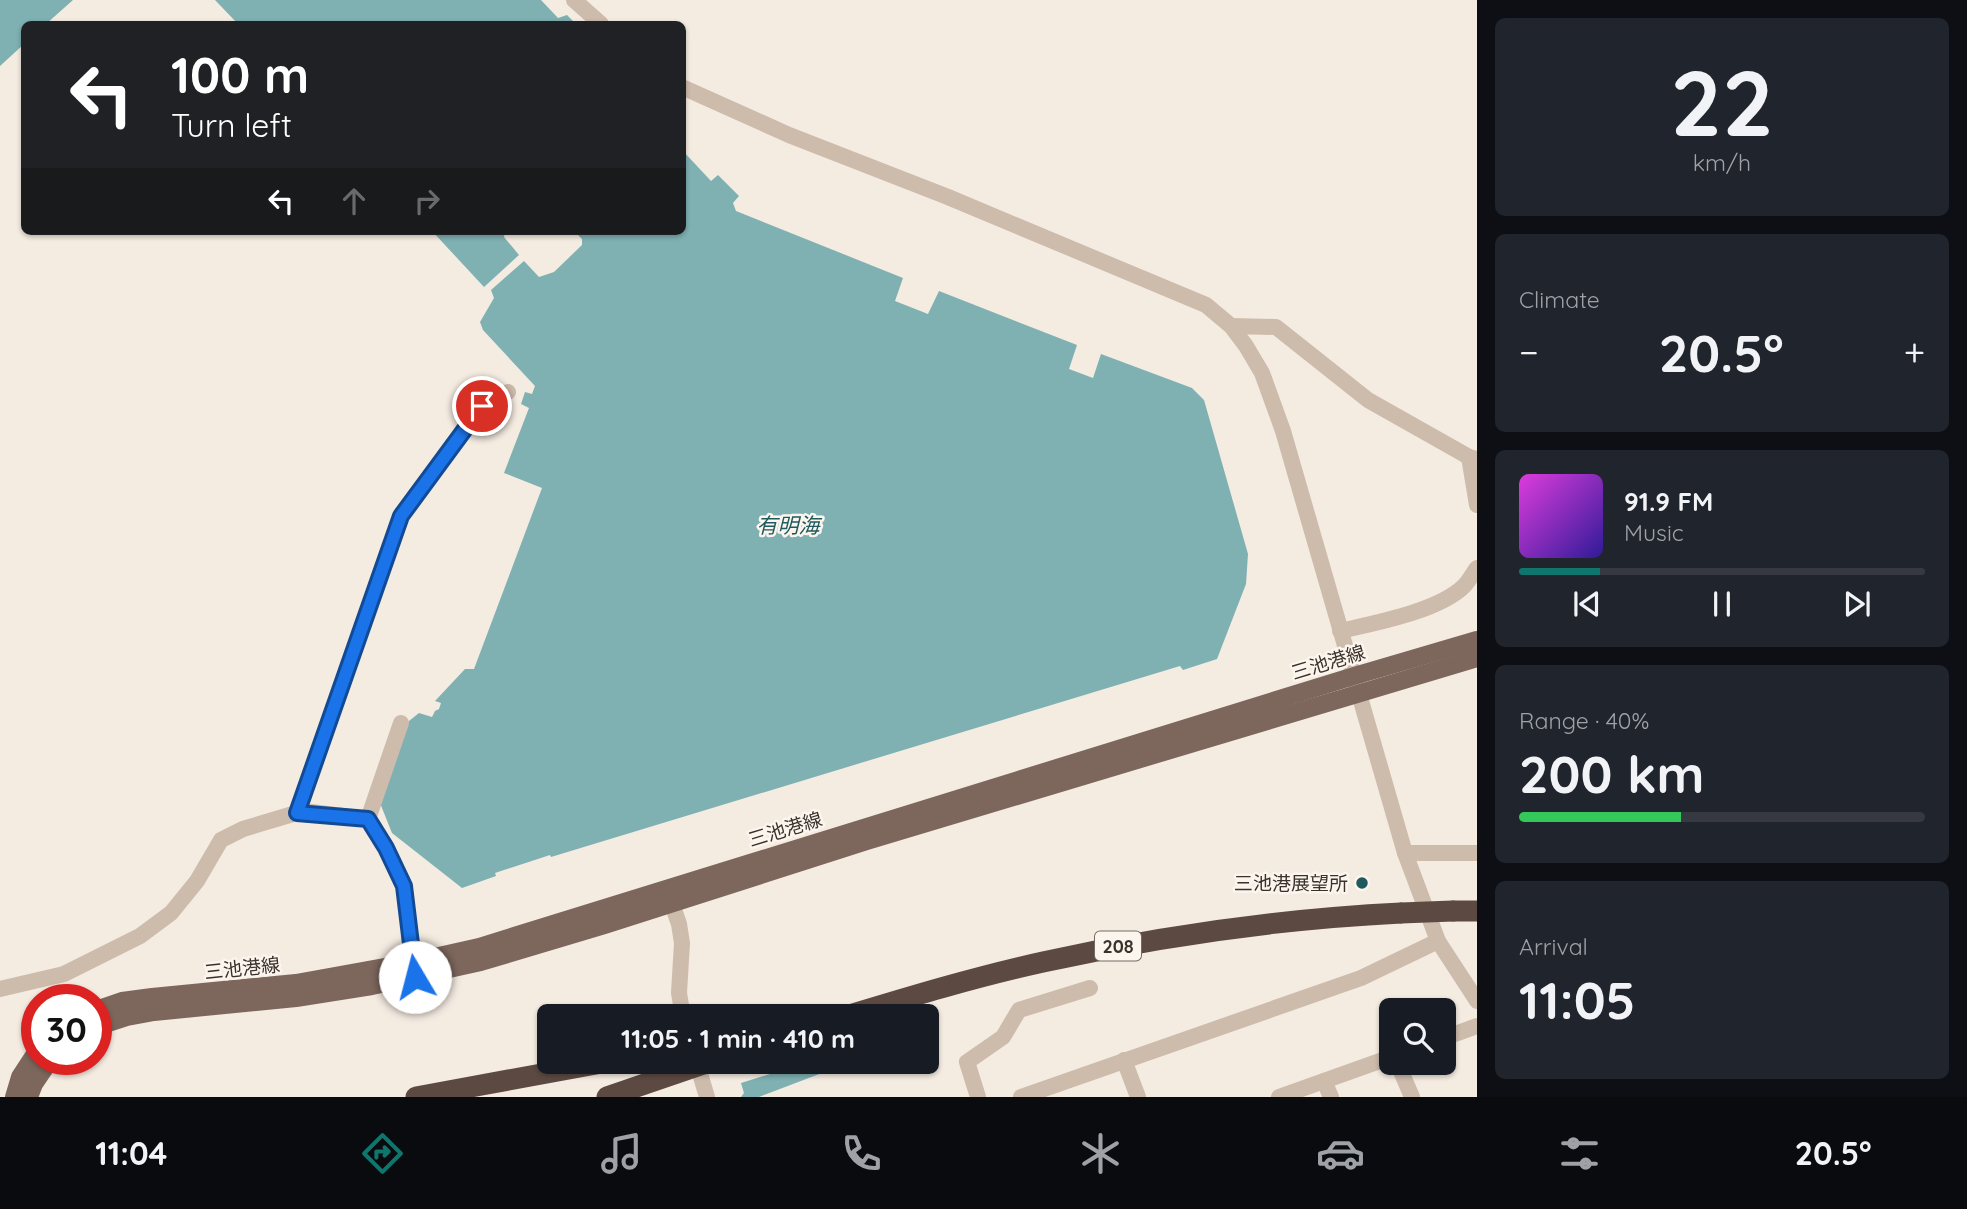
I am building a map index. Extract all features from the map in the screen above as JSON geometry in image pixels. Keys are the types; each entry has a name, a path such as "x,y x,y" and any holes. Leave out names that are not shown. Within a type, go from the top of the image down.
{"highway":[{"name":"208","path":"887,1004 1041,962 1261,923 1401,913 1477,911"},
{"path":"416,1097 542,1074"},
{"path":"607,1097 688,1074"}],"main road":[{"name":"三池港線","path":"112,1022 154,1012 296,998 414,970 542,945 1356,685 1477,640"},
{"name":"三池港線","path":"112,1004 122,1001 414,970 766,856 1356,685 1477,658"},
{"path":"14,1097 21,1075"},
{"path":"29,1097 40,1075"}],"street":[{"path":"574,0 598,21"},
{"path":"686,89 789,135 948,197 1206,305 1231,326 1262,373 1283,431 1405,853 1438,941 1477,1001"},
{"path":"1231,326 1276,327 1368,400 1473,458 1477,505"},
{"path":"297,813 401,516 482,406 508,392"},
{"path":"1340,631 1392,619 1445,600 1465,586 1477,568"},
{"path":"368,819 401,723"},
{"path":"0,989 64,974 141,936 171,913 197,881 221,840 243,829 297,813 368,819"},
{"path":"368,819 386,848 404,886 414,970"},
{"path":"1405,853 1477,853"},
{"path":"672,904 682,943 681,1004"},
{"path":"1021,1097 1047,1093 1124,1060 1361,978 1438,941"},
{"path":"978,1097 967,1062 1003,1037 1019,1010 1090,988"},
{"path":"1456,1034 1477,1026"},
{"path":"1124,1060 1138,1097"},
{"path":"1279,1097 1379,1061"},
{"path":"705,1074 707,1097"},
{"path":"1403,1075 1412,1097"},
{"path":"1324,1081 1331,1097"}],"water":[{"path":"0,0 73,0 49,21 21,21 21,47 0,66"},
{"path":"215,0 541,0 558,18 567,15 573,21 235,21"},
{"name":"有明海","path":"686,154 711,181 718,175 739,196 733,203 736,211 903,278 895,301 928,314 939,291 1077,345 1069,369 1093,378 1101,354 1192,388 1204,400 1248,554 1246,584 1217,659 1183,670 1180,666 551,857 550,855 495,873 496,876 462,888 392,833 380,803 409,721 419,713 432,717 441,703 435,701 465,669 474,669 542,488 504,473 529,408 521,404 525,392 532,394 535,386 483,330 480,322 494,298 491,290 524,261 539,277 554,272 582,245 582,239 578,235 686,235"},
{"path":"436,235 504,235 519,255 484,287"},
{"path":"770,1074 819,1074 759,1097 741,1097 744,1093 741,1083"}],"place":[{"name":"三池港展望所","path":"1362,883"}],"route":[{"path":"415,977 404,886 386,848 368,819 303,811 297,813 401,516 482,406"}]}
